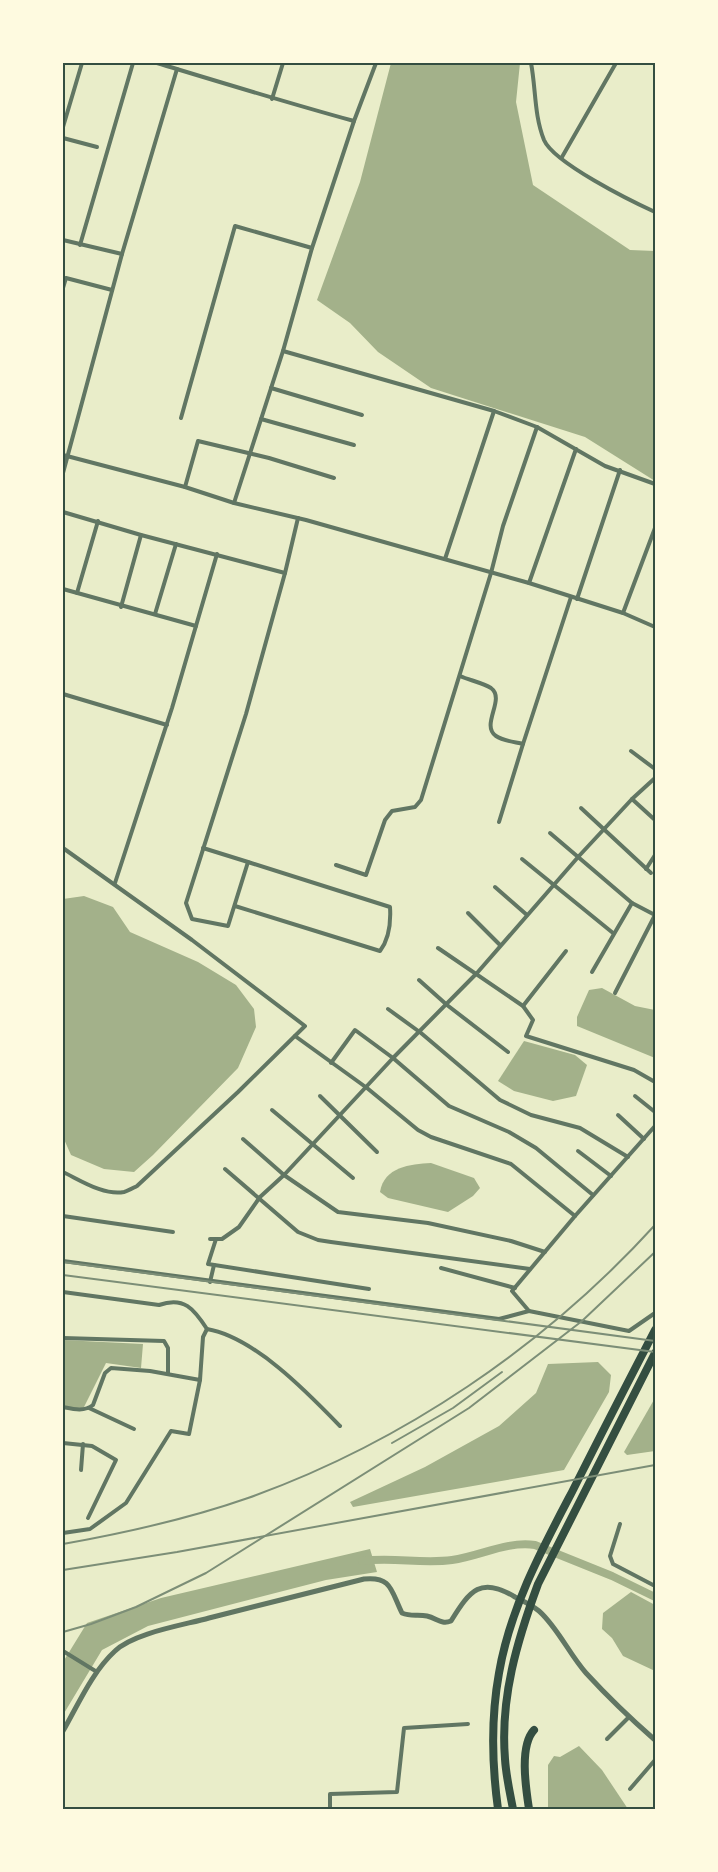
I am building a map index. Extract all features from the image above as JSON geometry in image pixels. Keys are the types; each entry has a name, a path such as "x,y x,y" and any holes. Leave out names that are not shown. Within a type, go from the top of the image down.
{"highway":[{"path":"498,1809 494,1727 499,1672 517,1608 542,1550 655,1330"},
{"path":"513,1809 505,1760 506,1702 515,1651 538,1584 655,1353"},
{"path":"529,1809 525,1750 527,1739 534,1730"}],"street":[{"path":"63,127 82,63"},
{"path":"80,245 133,63"},
{"path":"157,63 272,99 354,121"},
{"path":"272,99 283,63"},
{"path":"234,502 283,351 312,248 354,121 376,63"},
{"path":"531,63 538,123 546,143 562,158 616,194 655,212"},
{"path":"562,158 616,63"},
{"path":"63,473 122,254 177,69"},
{"path":"63,138 97,147"},
{"path":"181,418 235,226 312,248"},
{"path":"63,240 122,254"},
{"path":"63,288 65,278 112,291"},
{"path":"283,351 494,411 537,427 606,466 655,484"},
{"path":"271,387 362,415"},
{"path":"445,559 494,411"},
{"path":"261,419 354,445"},
{"path":"336,864 366,875 385,820 392,810 415,807 422,800 491,573 503,526 537,427"},
{"path":"185,487 198,441 250,453 334,478"},
{"path":"529,583 576,449"},
{"path":"66,456 529,583 623,613 655,627"},
{"path":"577,599 620,470"},
{"path":"63,512 285,573"},
{"path":"248,862 228,926 192,919 186,903 246,714 298,518"},
{"path":"77,593 98,521"},
{"path":"623,613 655,528"},
{"path":"121,606 141,535"},
{"path":"155,615 177,543"},
{"path":"115,884 167,725 217,554"},
{"path":"63,589 196,626"},
{"path":"499,822 571,597"},
{"path":"460,676 490,688 495,693 490,727 497,737 523,744"},
{"path":"63,694 167,725"},
{"path":"631,751 655,769"},
{"path":"210,1239 222,1239 239,1227 260,1197 284,1175 393,1058 447,1005 555,886 579,856 632,799 655,778"},
{"path":"632,799 655,820"},
{"path":"581,808 651,873"},
{"path":"550,833 632,903 655,915 615,993"},
{"path":"63,848 115,884 305,1026 137,1186 123,1192 106,1190 63,1172"},
{"path":"203,848 390,907 391,922 380,951 235,906"},
{"path":"646,869 655,855"},
{"path":"522,859 614,933"},
{"path":"495,887 527,915"},
{"path":"592,972 632,903"},
{"path":"468,913 500,945"},
{"path":"438,948 523,1006 533,1020 526,1036 634,1070 655,1082"},
{"path":"523,1006 566,951"},
{"path":"419,980 447,1005 508,1052"},
{"path":"388,1009 500,1100 531,1115 580,1128 628,1157"},
{"path":"331,1063 356,1030 449,1106 484,1123 509,1131 536,1148 593,1195"},
{"path":"295,1036 321,1057 367,1088 424,1134 511,1164 575,1216"},
{"path":"320,1096 377,1152"},
{"path":"635,1096 655,1112"},
{"path":"272,1110 353,1178"},
{"path":"618,1115 644,1138"},
{"path":"529,1311 512,1291 655,1126"},
{"path":"243,1139 284,1175 338,1212 428,1223 511,1241 545,1252"},
{"path":"578,1151 611,1176"},
{"path":"225,1168 298,1232 318,1240 530,1269"},
{"path":"63,1216 173,1232"},
{"path":"216,1239 208,1264 369,1289"},
{"path":"63,1261 499,1319 529,1311 629,1331 655,1313"},
{"path":"210,1282 214,1265"},
{"path":"441,1268 515,1288"},
{"path":"63,1292 159,1305 171,1300 184,1304 198,1316 207,1329 236,1337 253,1349 292,1380 340,1426"},
{"path":"63,1533 90,1529 126,1503 171,1431 189,1434 198,1396 204,1337 207,1329"},
{"path":"63,1338 164,1341 168,1348 168,1374"},
{"path":"89,1408 97,1398 105,1373 111,1368 119,1367 200,1380"},
{"path":"63,1407 89,1408 134,1429"},
{"path":"63,1443 92,1446 116,1460 88,1518"},
{"path":"81,1470 83,1444"},
{"path":"620,1524 610,1556 613,1564 655,1587"},
{"path":"63,1731 98,1672 114,1652 134,1639 378,1577 386,1581 402,1613 412,1616 423,1615 447,1623 452,1621 466,1598 474,1592 488,1586 501,1588 538,1610 586,1672 629,1717 655,1740"},
{"path":"64,1652 98,1672"},
{"path":"607,1739 629,1717"},
{"path":"330,1809 330,1794 396,1792 404,1728 468,1724"},
{"path":"630,1789 655,1760"}],"shaded area":[{"path":"391,63 520,63 516,102 533,185 630,250 655,251 655,481 585,437 431,388 378,352 350,323 317,300 360,182"},
{"path":"84,896 113,907 130,932 198,962 236,985 254,1009 256,1027 238,1068 134,1172 104,1169 71,1155 63,1137 63,899"},
{"path":"602,988 635,1006 655,1010 655,1058 577,1026 577,1017 589,990"},
{"path":"524,1041 575,1055 587,1065 576,1096 553,1101 514,1091 498,1081"},
{"path":"431,1163 474,1178 480,1188 473,1196 448,1212 388,1198 380,1192 387,1177 399,1168"},
{"path":"63,1340 143,1344 141,1368 106,1363 83,1409 63,1406"},
{"path":"598,1362 611,1375 609,1392 564,1470 353,1507 350,1502 425,1467 499,1426 536,1393 548,1364"},
{"path":"655,1398 655,1451 627,1455 624,1452"},
{"path":"370,1549 377,1572 326,1580 148,1626 102,1650 63,1715 63,1662 87,1623 161,1598"},
{"path":"631,1592 655,1605 655,1671 623,1656 612,1638 602,1629 603,1613"},
{"path":"579,1746 602,1770 628,1809 548,1809 548,1765 554,1756 560,1757"}],"waterway":[{"path":"362,1561 452,1560 514,1545 535,1545 612,1576 655,1597"}],"railway":[{"path":"63,1544 156,1525 225,1506 305,1475 361,1449 468,1386 518,1350 567,1311 655,1225"},
{"path":"63,1632 136,1607 206,1573 469,1408 582,1321 655,1252"},
{"path":"63,1262 655,1341"},
{"path":"63,1275 655,1352"},
{"path":"392,1443 453,1408 502,1372"},
{"path":"63,1570 177,1552 655,1465"}]}
